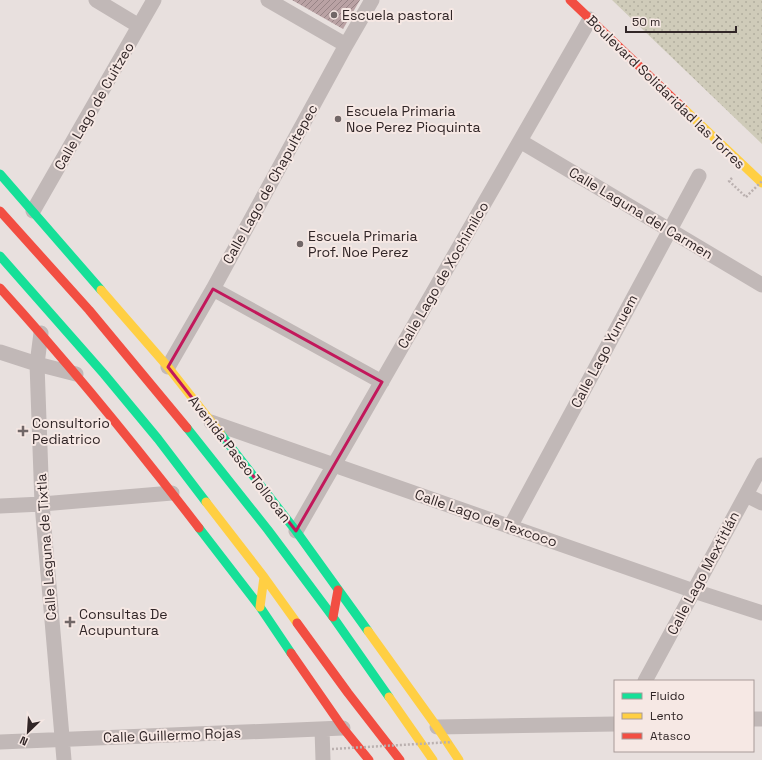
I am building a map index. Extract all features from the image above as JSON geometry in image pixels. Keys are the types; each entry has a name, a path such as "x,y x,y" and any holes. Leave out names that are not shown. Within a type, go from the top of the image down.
{"main road":[{"name":"Boulevard Solidaridad las Torres","path":"570,0 762,182"},
{"name":"Avenida Paseo Tollocan","path":"0,174 168,367 296,531 460,760"},
{"name":"Avenida Paseo Tollocan","path":"0,211 89,310 183,423 268,530 333,617 432,760"},
{"path":"0,256 153,433 264,577 348,693 400,760"},
{"path":"0,288 41,333 172,493 260,607 343,728 369,760"},
{"path":"260,607 264,577"},
{"path":"333,617 338,590"}],"street":[{"path":"96,0 139,26"},
{"name":"Calle Lago de Cuitzeo","path":"33,211 154,0"},
{"path":"268,0 346,45"},
{"name":"Calle Lago de Chapultepec","path":"168,367 213,289 372,0"},
{"name":"Calle Lago de Xochimilco","path":"296,531 590,19"},
{"name":"Calle Laguna del Carmen","path":"520,141 762,285"},
{"name":"Calle Lago Yunuem","path":"510,527 699,176"},
{"path":"213,289 382,382"},
{"name":"Calle Laguna de Tixtla","path":"41,333 37,364 42,504 64,760"},
{"path":"0,352 76,375"},
{"name":"Calle Lago de Texcoco","path":"210,421 510,527 762,613"},
{"name":"Calle Lago Mextitlán","path":"646,680 762,465"},
{"path":"0,506 172,493"},
{"path":"746,495 762,503"},
{"path":"437,727 614,724"},
{"name":"Calle Guillermo Rojas","path":"0,742 343,728"},
{"path":"322,729 328,754"}],"path":[{"path":"729,181 746,197 762,182"},
{"path":"328,754 452,742"}],"highlighted area":[{"path":"213,289 382,382 296,531 168,367"}],"shaded area":[{"path":"612,0 762,0 762,144"}],"building":[{"name":"Escuela pastoral","path":"292,0 360,0 343,29"}],"traffic: fast":[{"path":"0,174 101,290"},
{"path":"0,256 104,374 158,439 206,502"},
{"path":"187,428 268,530 333,617 389,697"},
{"path":"220,433 296,531 368,631"},
{"path":"199,528 260,607 291,653"}],"traffic: slow":[{"path":"683,108 762,183"},
{"path":"101,290 168,367 220,433"},
{"path":"206,502 264,577 297,623"},
{"path":"260,607 264,577"},
{"path":"368,631 459,760"},
{"path":"389,697 433,760"}],"traffic: jam":[{"path":"570,0 683,108"},
{"path":"0,211 89,310 187,428"},
{"path":"0,288 52,346 102,406 199,528"},
{"path":"333,617 338,590"},
{"path":"297,623 348,693 400,760"},
{"path":"291,653 343,728 369,760"}],"place":[{"name":"Escuela pastoral","path":"334,15"},
{"name":"Escuela Primaria Noe Perez Pioquinta","path":"338,119"},
{"name":"Escuela Primaria Prof. Noe Perez","path":"300,244"},
{"name":"Consultorio Pediatrico","path":"23,431"},
{"name":"Consultas De Acupuntura","path":"70,622"}]}
